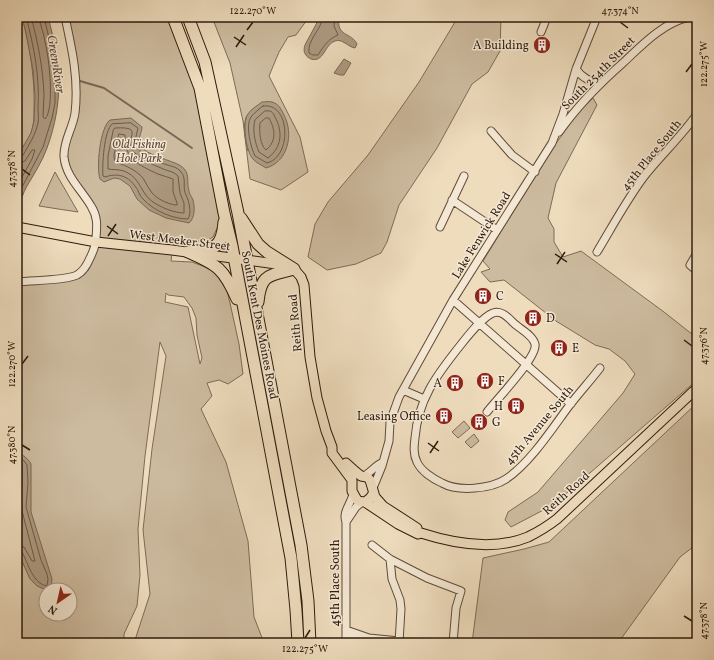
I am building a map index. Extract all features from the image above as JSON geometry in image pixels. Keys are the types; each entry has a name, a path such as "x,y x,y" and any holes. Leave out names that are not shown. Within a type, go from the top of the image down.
{"highway":[{"name":"South Kent Des Moines Road","path":"174,17 200,88 234,258 291,558 298,643"},
{"name":"South Kent Des Moines Road","path":"188,17 205,62 238,213 301,546 308,601 310,643"},
{"path":"238,213 258,244 267,252 294,269"},
{"path":"188,252 213,248 217,245 223,234 224,214"},
{"path":"188,252 213,264 227,277 245,316"},
{"path":"257,313 259,289 264,280 274,274 294,269"}],"main road":[{"name":"West Meeker Street","path":"21,227 96,242 246,260"},
{"path":"246,260 276,264 294,269"},
{"name":"Reith Road","path":"294,269 301,277 304,285 307,331 317,398 332,447 332,453 350,476 353,484"},
{"name":"Reith Road","path":"353,494 357,500 364,502 407,529 418,534 421,533 459,543 488,545 528,537 557,519 697,388"},
{"name":"Reith Road","path":"332,447 337,449 350,468 370,480 373,491 383,506 420,530 421,533"},
{"path":"353,494 354,480 362,476"},
{"path":"364,502 369,500 373,491"}],"street":[{"path":"17,282 62,278 78,274 85,268 94,251 96,242 97,220 95,214 89,202 71,179 65,163 64,149 74,115 76,92 74,58 65,17"},
{"path":"541,32 546,17"},
{"name":"Lake Fenwick Road","path":"373,491 388,447 391,418 403,390 453,300 552,143 563,114 576,69 597,17"},
{"name":"South 254th Street","path":"552,143 568,118 600,84 652,36 672,23 690,17"},
{"path":"576,69 588,80 600,84"},
{"name":"45th Place South","path":"597,252 640,182 684,133 697,114"},
{"path":"491,131 512,155 534,172"},
{"path":"440,227 464,176"},
{"path":"452,200 497,230"},
{"path":"697,253 690,265 697,271"},
{"path":"453,300 571,404"},
{"path":"403,390 424,399 443,367 480,324 495,312 502,313 532,339 535,347 534,353 526,365 487,412"},
{"name":"45th Avenue South","path":"424,399 418,417 414,447 415,456 420,466 429,475 447,486 461,488 488,486 501,482 516,470 538,447 600,368"},
{"path":"362,476 373,471 379,464 382,463"},
{"name":"45th Place South","path":"346,636 346,522 344,515 353,494"},
{"name":"45th Place South","path":"346,522 356,507 364,502"},
{"path":"372,544 390,559 427,578 461,591 456,608 453,643"},
{"path":"346,636 399,642 401,609 400,600 392,579 390,559"},
{"path":"346,636 369,643"}],"green space":[{"path":"17,17 22,17 33,74 34,118 32,130 17,157"},
{"name":"Old Fishing Hole Park","path":"65,17 173,17 191,62 224,213 213,237 205,242 174,238 171,261 192,262 213,270 220,277 226,287 230,303 239,344 243,374 228,384 219,380 207,383 212,396 201,409 226,462 248,541 254,617 264,643 134,643 150,594 143,530 152,449 166,356 160,342 145,456 138,529 140,575 137,606 124,634 124,643 17,643 17,282 78,274 94,251 97,220 65,163 76,106","holes":["166,293 168,295 184,297 192,308 196,318 197,335 202,358 200,364 188,307 165,302"]},
{"path":"212,17 309,17 296,35 288,37 279,52 269,76 300,137 308,172 281,190 250,179 243,121 230,63","holes":["255,107 248,151 244,127 248,114"]},
{"path":"458,17 501,17 500,51 488,72 472,84 437,148 399,205 387,242 381,253 356,264 327,270 308,257 315,224 328,202 368,155 419,82"},
{"path":"593,98 597,105 556,183 548,218 554,229 554,242 563,257 581,251 697,338 697,380 553,505 511,527 505,520 508,512 538,492 623,393 635,374 625,361 609,349 595,345 556,321 504,280 490,282 481,272 490,269 483,261 552,149 577,114"},
{"path":"55,172 78,212 39,206"},
{"path":"697,403 697,544 680,557 618,643 472,643 483,558 549,542"},
{"path":"464,421 470,428 458,438 452,432"},
{"path":"474,434 479,441 471,448 465,442"}],"water":[{"name":"Green River","path":"22,17 48,17 56,51 59,82 56,114 47,148 17,208 17,157 31,133 34,121 35,96 33,70"},
{"path":"320,17 339,17 340,28 357,44 355,48 338,40 331,43 319,58 315,60 307,57 304,49"},
{"path":"344,59 351,63 344,75 334,73"},
{"path":"262,102 271,102 278,105 287,122 288,130 287,146 284,154 274,165 266,168 253,159 248,150 245,130 245,123 248,114"},
{"path":"131,118 142,127 139,143 143,149 153,155 181,166 186,172 188,178 188,188 194,206 194,212 189,223 166,218 149,210 137,199 130,186 120,179 114,178 104,182 100,179 98,166 101,139 107,124 110,120"},
{"path":"17,407 22,423 17,442"},
{"path":"17,447 31,464 31,512 52,579 52,582 38,582 37,586 30,579 17,550"}],"waterway":[{"path":"80,81 104,88 192,148"}],"place":[{"name":"A Building","path":"542,45"},
{"name":"C","path":"483,296"},
{"name":"D","path":"533,318"},
{"name":"E","path":"559,348"},
{"name":"F","path":"485,381"},
{"name":"A","path":"455,383"},
{"name":"H","path":"516,406"},
{"name":"Leasing Office","path":"444,416"},
{"name":"G","path":"479,422"}]}
